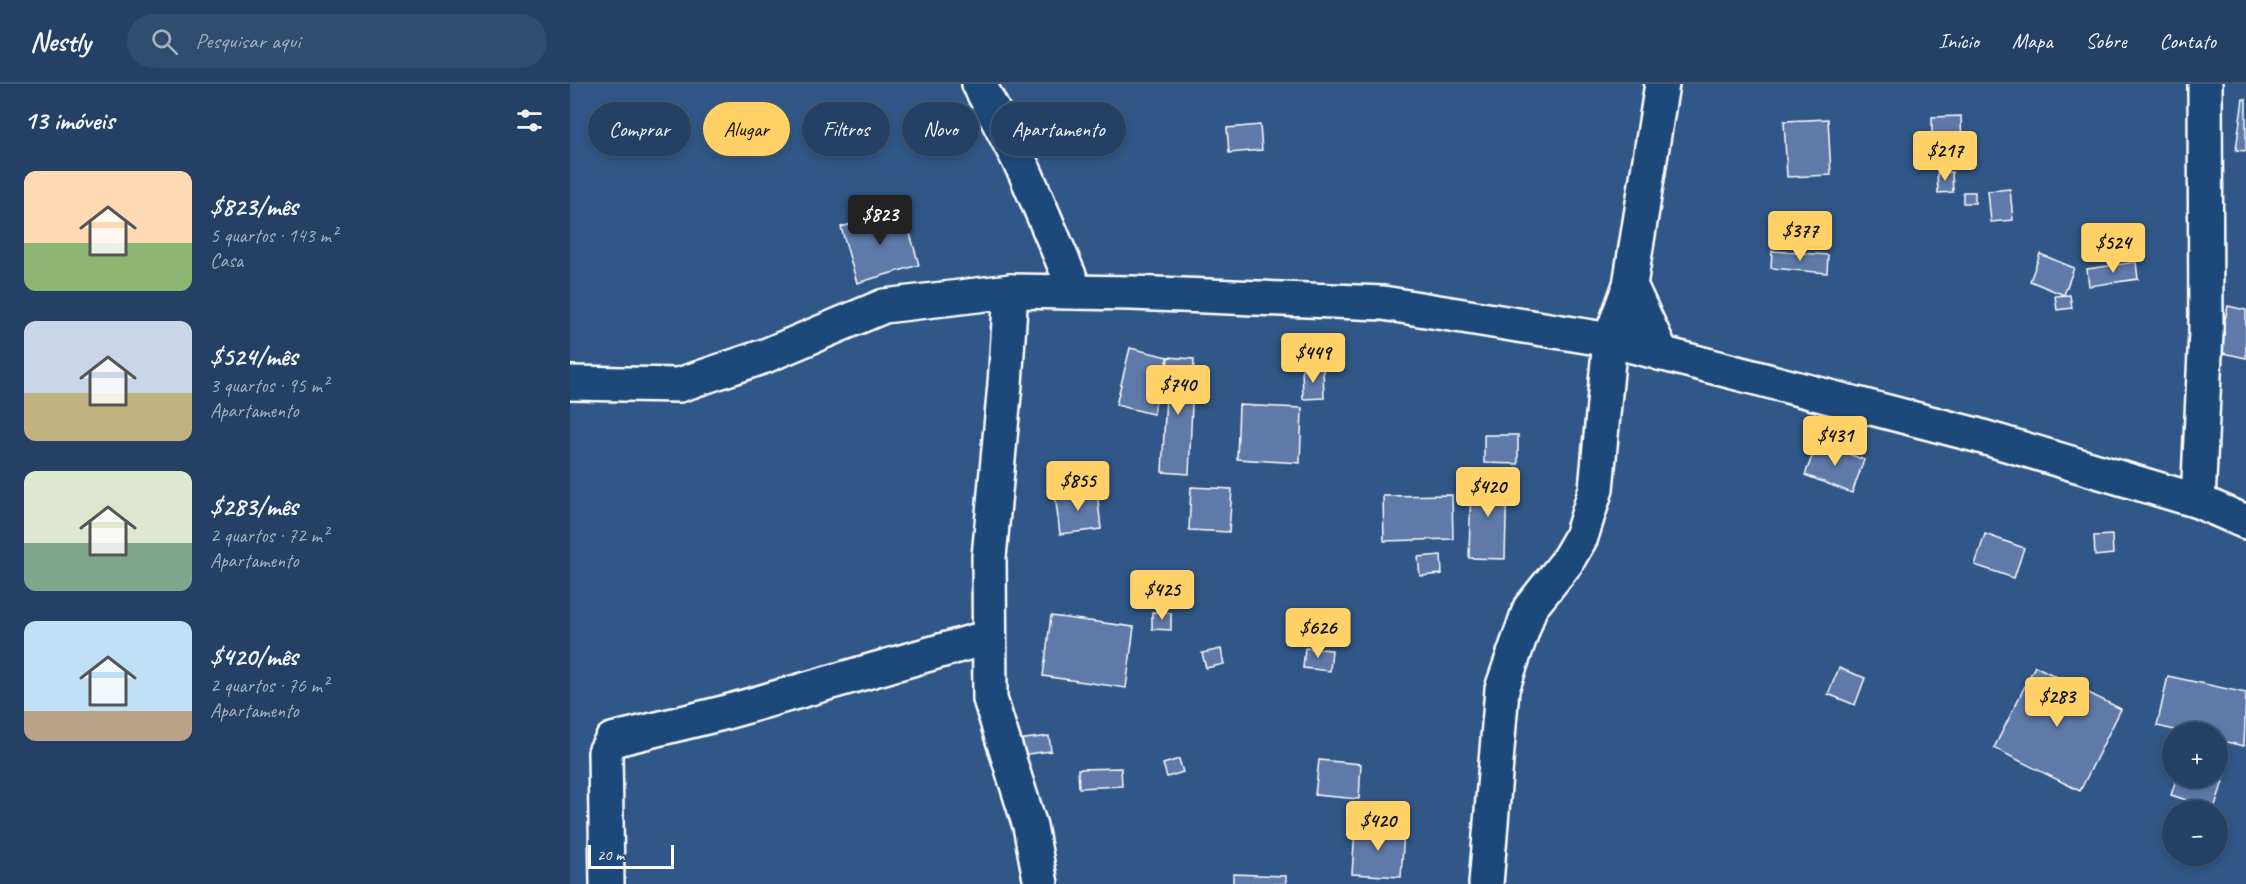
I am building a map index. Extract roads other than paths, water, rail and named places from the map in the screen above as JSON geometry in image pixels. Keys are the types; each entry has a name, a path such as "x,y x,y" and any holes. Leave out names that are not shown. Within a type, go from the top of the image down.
{"street":[{"path":"980,84 1025,172 1076,292"},
{"path":"1486,884 1502,689 1530,608 1566,563 1581,537 1596,489 1610,340 1630,285 1662,84"},
{"path":"2198,501 2206,332 2205,84"},
{"path":"1630,285 1662,354"},
{"path":"1011,291 989,557 990,699 1030,826 1041,884"},
{"path":"570,383 679,385 765,356 884,306 1011,291 1383,303 1610,340 1976,435 2198,501 2246,522"},
{"path":"607,884 605,752 612,740 723,713 989,637"}]}
